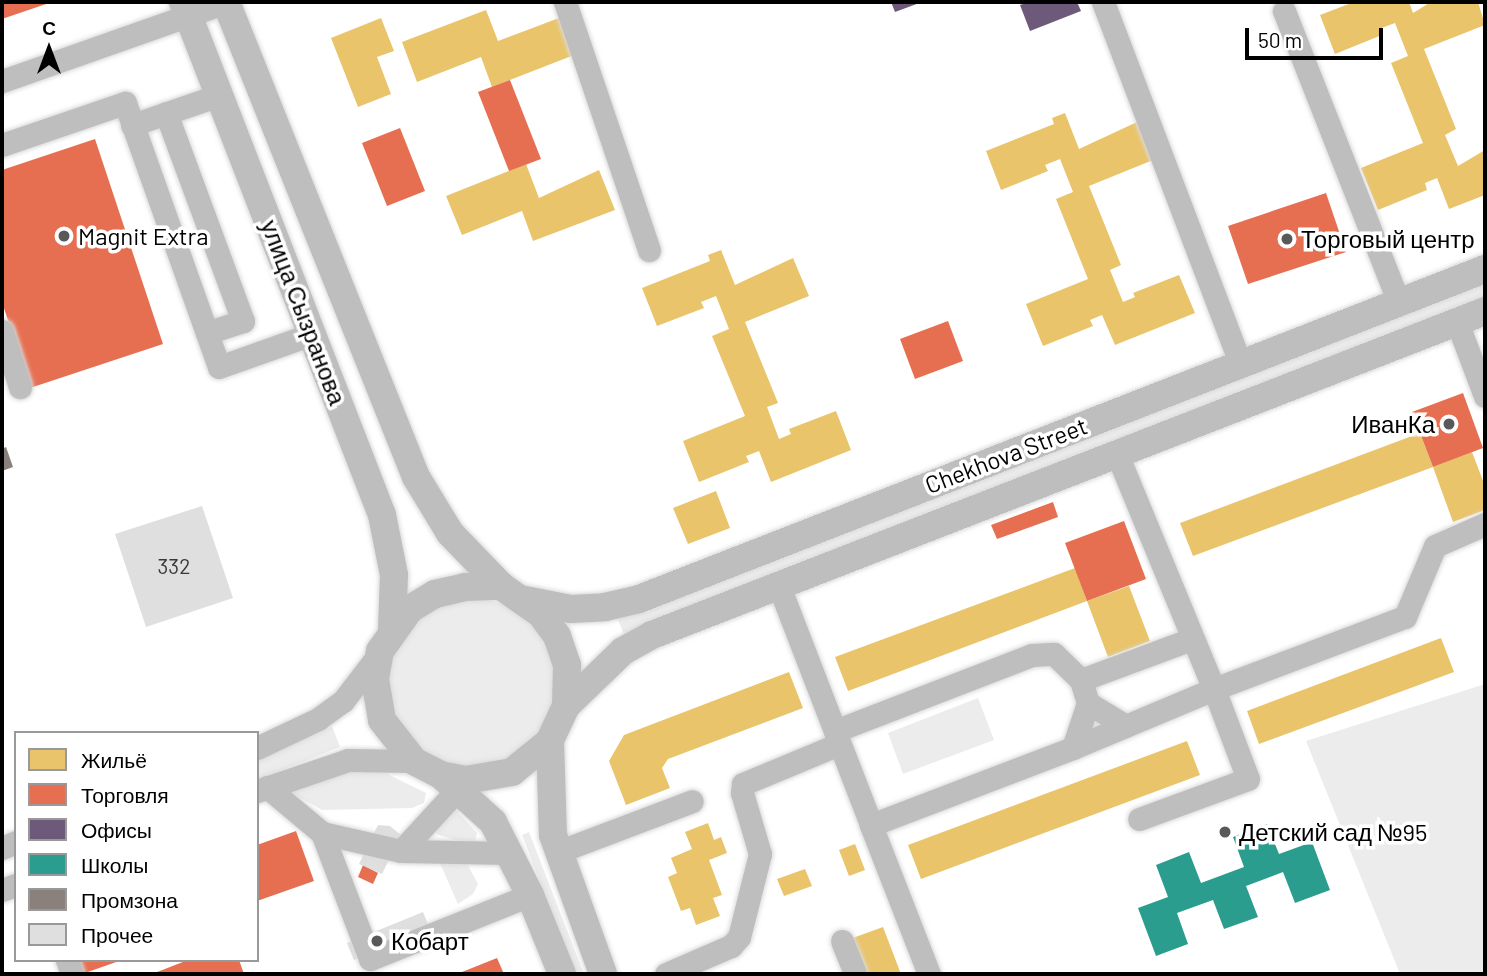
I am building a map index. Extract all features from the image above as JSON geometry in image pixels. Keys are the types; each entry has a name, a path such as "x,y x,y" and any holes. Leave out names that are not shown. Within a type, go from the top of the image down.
{"main road":[{"name":"улица Сызранова","path":"226,2 415,477 450,533 511,593"},
{"name":"улица Сызранова","path":"185,9 389,540 396,607 386,640"},
{"name":"Chekhova Street","path":"511,593 570,609 605,607 639,599 1485,269"},
{"name":"Chekhova Street","path":"566,706 596,674 642,640 1485,311"},
{"path":"562,974 511,853 493,822 449,782 414,761 382,720 375,679 386,640 410,609 435,594 465,587 511,593 541,614 557,636 567,664 566,706 551,741 549,803 558,852 603,974"},
{"path":"449,782 502,775 530,761 551,741"}],"street":[{"path":"2,81 185,9 226,2"},
{"path":"565,2 649,250"},
{"path":"1103,2 1241,365"},
{"path":"1284,11 1399,303"},
{"path":"132,125 219,95"},
{"path":"2,145 125,103 219,367 312,334"},
{"path":"166,113 243,321 207,333"},
{"path":"1457,322 1485,396"},
{"path":"2,331 20,387"},
{"path":"1117,454 1214,689 1248,779 1139,819"},
{"path":"871,825 1073,748 1214,689 1405,617 1435,545 1485,524"},
{"path":"779,586 929,974"},
{"path":"1081,680 1192,639"},
{"path":"259,747 318,719 343,701 386,640"},
{"path":"666,974 730,946 739,937 760,854 742,793 743,783 837,737 1032,655 1054,654 1081,680 1088,703 1073,748"},
{"path":"1088,703 1126,726"},
{"path":"262,789 348,760 414,761"},
{"path":"401,851 449,782"},
{"path":"262,789 322,833 401,851 511,853"},
{"path":"558,852 692,800"},
{"path":"322,833 370,959 530,895"},
{"path":"842,942 855,974"}],"shaded area":[{"path":"1485,279 1485,302 625,637 617,617"},
{"path":"473,599 505,605 533,623 551,651 557,683 551,715 533,743 505,761 473,767 441,761 413,743 395,715 389,683 395,651 413,623 441,605"},
{"path":"1485,684 1485,974 1400,974 1306,741"},
{"path":"978,698 994,740 903,774 888,733"},
{"path":"332,726 340,747 259,779 259,754"},
{"path":"357,767 373,767 426,793 424,803 412,808 322,810 290,792"},
{"path":"456,810 477,833 475,841 467,844 436,834 436,825"},
{"path":"529,832 584,974 576,974 522,835"},
{"path":"439,861 466,862 478,884 473,894 458,904"}],"building: Жильё":[{"path":"1354,2 1409,2 1413,13 1431,2 1478,2 1485,25 1424,49 1456,129 1445,135 1458,166 1485,150 1485,195 1449,209 1437,178 1425,183 1427,190 1378,210 1361,168 1423,143 1391,63 1408,56 1395,23 1379,29 1382,35 1335,54 1320,15"},
{"path":"486,10 498,41 559,18 574,55 492,87 481,57 417,82 402,42"},
{"path":"381,18 394,51 377,57 391,94 358,107 331,38"},
{"path":"1065,113 1079,149 1137,122 1153,160 1089,186 1121,265 1110,270 1123,302 1135,297 1133,293 1179,275 1195,313 1115,345 1102,315 1090,320 1093,326 1043,346 1026,304 1088,279 1056,199 1073,192 1060,159 1045,165 1048,171 1001,190 986,151 1054,124 1052,118"},
{"path":"526,164 539,198 599,170 615,210 533,241 522,211 462,235 446,196"},
{"path":"721,250 735,285 793,258 809,296 745,322 778,403 767,407 779,439 791,434 789,429 836,411 851,450 771,482 759,451 746,456 749,462 699,482 683,441 745,416 712,336 729,329 716,296 701,302 704,308 657,326 642,288 710,261 708,255"},
{"path":"1420,433 1433,467 1193,556 1180,523"},
{"path":"1472,452 1485,486 1485,510 1453,522 1433,467"},
{"path":"716,491 730,528 688,544 673,508"},
{"path":"1075,568 1087,601 848,691 835,657"},
{"path":"1129,586 1150,641 1108,657 1087,601"},
{"path":"1441,638 1454,672 1259,744 1247,711"},
{"path":"789,672 803,708 668,759 662,768 670,788 626,805 609,761 624,735"},
{"path":"1187,741 1200,775 921,879 908,845"},
{"path":"708,823 714,840 721,837 727,853 709,860 722,895 713,898 720,916 696,925 690,908 681,911 668,877 677,873 671,858 692,849 685,832"},
{"path":"855,844 865,870 849,876 839,850"},
{"path":"805,869 812,886 784,896 777,879"},
{"path":"883,927 901,974 864,974 850,939"}],"building: Торговля":[{"path":"2,2 52,2 2,19"},
{"path":"510,80 541,159 509,171 478,92"},
{"path":"400,128 425,191 387,206 362,143"},
{"name":"Magnit Extra","path":"95,139 163,344 30,388 2,302 2,170"},
{"name":"Торговый центр","path":"1326,193 1346,252 1248,284 1228,226"},
{"path":"948,321 963,361 915,379 900,339"},
{"path":"1463,393 1483,448 1433,467 1412,412"},
{"path":"1053,502 1058,517 997,539 991,525"},
{"path":"1124,521 1146,579 1087,601 1065,543"},
{"path":"296,831 314,881 259,900 259,844"},
{"name":"Кобарт","path":"363,865 378,873 373,884 358,877"},
{"path":"497,958 504,974 457,974"},
{"path":"78,962 116,962 82,974"},
{"path":"183,962 240,962 244,974 152,974"}],"building: Офисы":[{"path":"891,2 922,2 895,12"},
{"path":"1029,2 1077,2 1081,11 1030,31 1020,5"}],"building: Школы":[{"path":"1267,824 1279,854 1312,842 1330,890 1295,903 1283,872 1246,886 1258,917 1224,929 1213,900 1177,913 1188,944 1156,956 1138,908 1168,897 1156,865 1189,852 1201,883 1244,867 1233,837"}],"building: Промзона":[{"path":"6,447 13,467 2,471 2,449"}],"building: Прочее":[{"path":"202,506 233,598 146,627 115,534"},
{"path":"378,825 390,826 401,835 382,874 359,864"},
{"name":"Кобарт","path":"423,912 430,929 354,960 347,943"}],"place":[{"name":"Magnit Extra","path":"64,236"},
{"name":"Торговый центр","path":"1287,239"},
{"name":"ИванКа","path":"1449,424"},
{"name":"Детский сад №95","path":"1225,832"},
{"name":"Кобарт","path":"377,941"}]}
